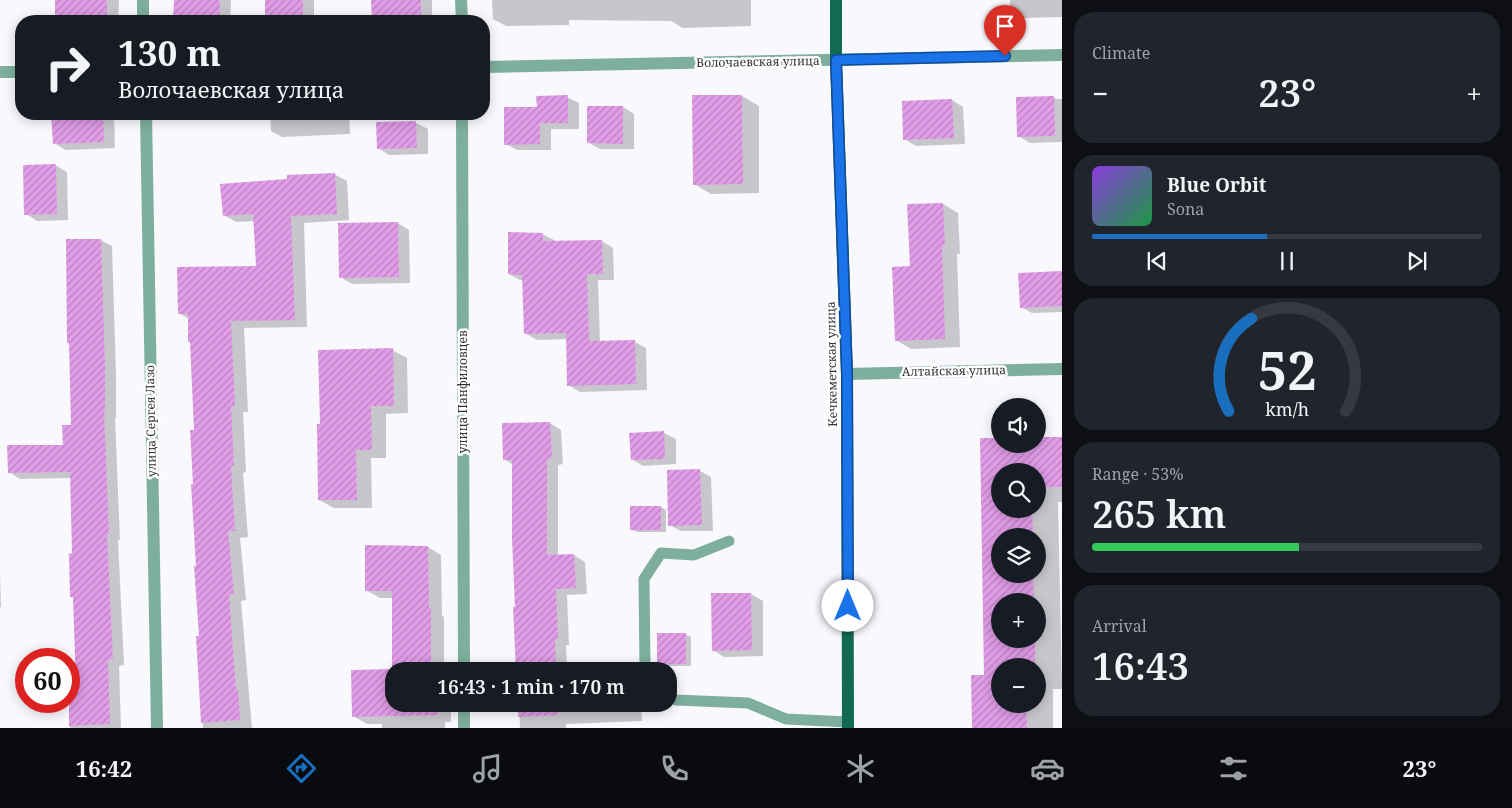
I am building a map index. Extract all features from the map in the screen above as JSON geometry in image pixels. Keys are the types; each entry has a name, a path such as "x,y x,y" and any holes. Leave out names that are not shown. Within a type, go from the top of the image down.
{"main road":[{"name":"Кечкеметская улица","path":"836,0 836,60 847,374 848,725"}],"street":[{"path":"143,0 143,15"},
{"path":"461,0 462,15"},
{"name":"Волочаевская улица","path":"490,68 1062,55"},
{"path":"0,72 15,72"},
{"name":"улица Сергея Лазо","path":"146,120 157,728"},
{"name":"улица Панфиловцев","path":"462,120 464,662"},
{"name":"Алтайская улица","path":"847,374 1062,369"},
{"path":"464,712 464,728"}],"lane":[{"path":"645,662 644,580 661,553 694,555 729,541"},
{"path":"677,700 748,702 786,719 848,725"}],"building":[{"path":"55,0 107,0 107,15 55,15"},
{"path":"174,0 220,0 219,15 173,15"},
{"path":"265,0 303,0 303,15 265,15"},
{"path":"371,0 421,0 421,15 372,15"},
{"path":"568,95 568,123 540,123 540,144 504,145 504,107 537,107 536,96"},
{"path":"692,95 742,95 743,184 693,185"},
{"path":"1054,96 1055,136 1017,137 1016,97"},
{"path":"952,99 954,138 903,140 902,101"},
{"path":"587,106 623,106 623,144 587,143"},
{"path":"51,120 103,120 104,142 53,144"},
{"path":"416,121 417,148 377,149 376,122"},
{"path":"56,164 57,214 24,215 23,165"},
{"path":"335,173 337,214 291,216 295,320 231,321 235,405 231,406 234,466 231,466 235,531 228,531 234,594 229,594 240,720 201,723 196,636 199,636 191,484 193,484 190,430 194,430 190,342 188,342 188,314 178,314 177,267 256,266 253,214 223,216 220,184 287,179 287,175"},
{"path":"943,203 945,246 942,246 945,339 895,341 892,267 910,266 907,204"},
{"path":"398,222 399,277 339,278 338,223"},
{"path":"508,232 543,233 543,241 602,240 603,274 587,274 589,341 635,340 636,384 567,386 566,333 524,334 522,275 508,274"},
{"path":"66,239 101,239 105,367 104,412 109,534 107,534 113,659 108,660 110,724 69,726 69,713 80,713 80,648 75,648 73,597 70,597 69,554 72,553 70,472 8,473 7,445 63,445 62,425 71,425 69,343 67,343"},
{"path":"1062,271 1062,306 1020,308 1018,273"},
{"path":"393,348 394,406 371,406 372,450 356,450 357,500 318,500 317,424 320,424 318,350"},
{"path":"550,422 552,458 547,459 547,555 574,554 576,588 556,589 558,639 555,639 556,662 516,662 513,607 515,607 512,539 512,460 503,460 502,423"},
{"path":"664,431 665,459 631,460 629,433"},
{"path":"1046,437 1062,437 1062,487 1046,487 1046,463 991,463 991,518 1032,518 1033,528 991,528 991,583 1033,583 1034,593 991,593 991,648 1035,648 1035,658 991,658 991,713 1026,713 1027,728 972,728 971,675 984,675 980,438 991,438 991,453 1046,453"},
{"path":"700,469 702,525 668,526 667,470"},
{"path":"630,506 661,506 661,530 630,530"},
{"path":"365,545 428,546 431,662 392,662 392,591 365,591"},
{"path":"711,593 751,593 752,650 712,651"},
{"path":"657,633 686,633 686,664 657,662"},
{"path":"385,669 385,712 438,712 438,715 352,717 351,670"},
{"path":"518,712 558,712 558,715 518,717"}],"route":[{"path":"848,606 847,374 836,60 1005,56"}]}
